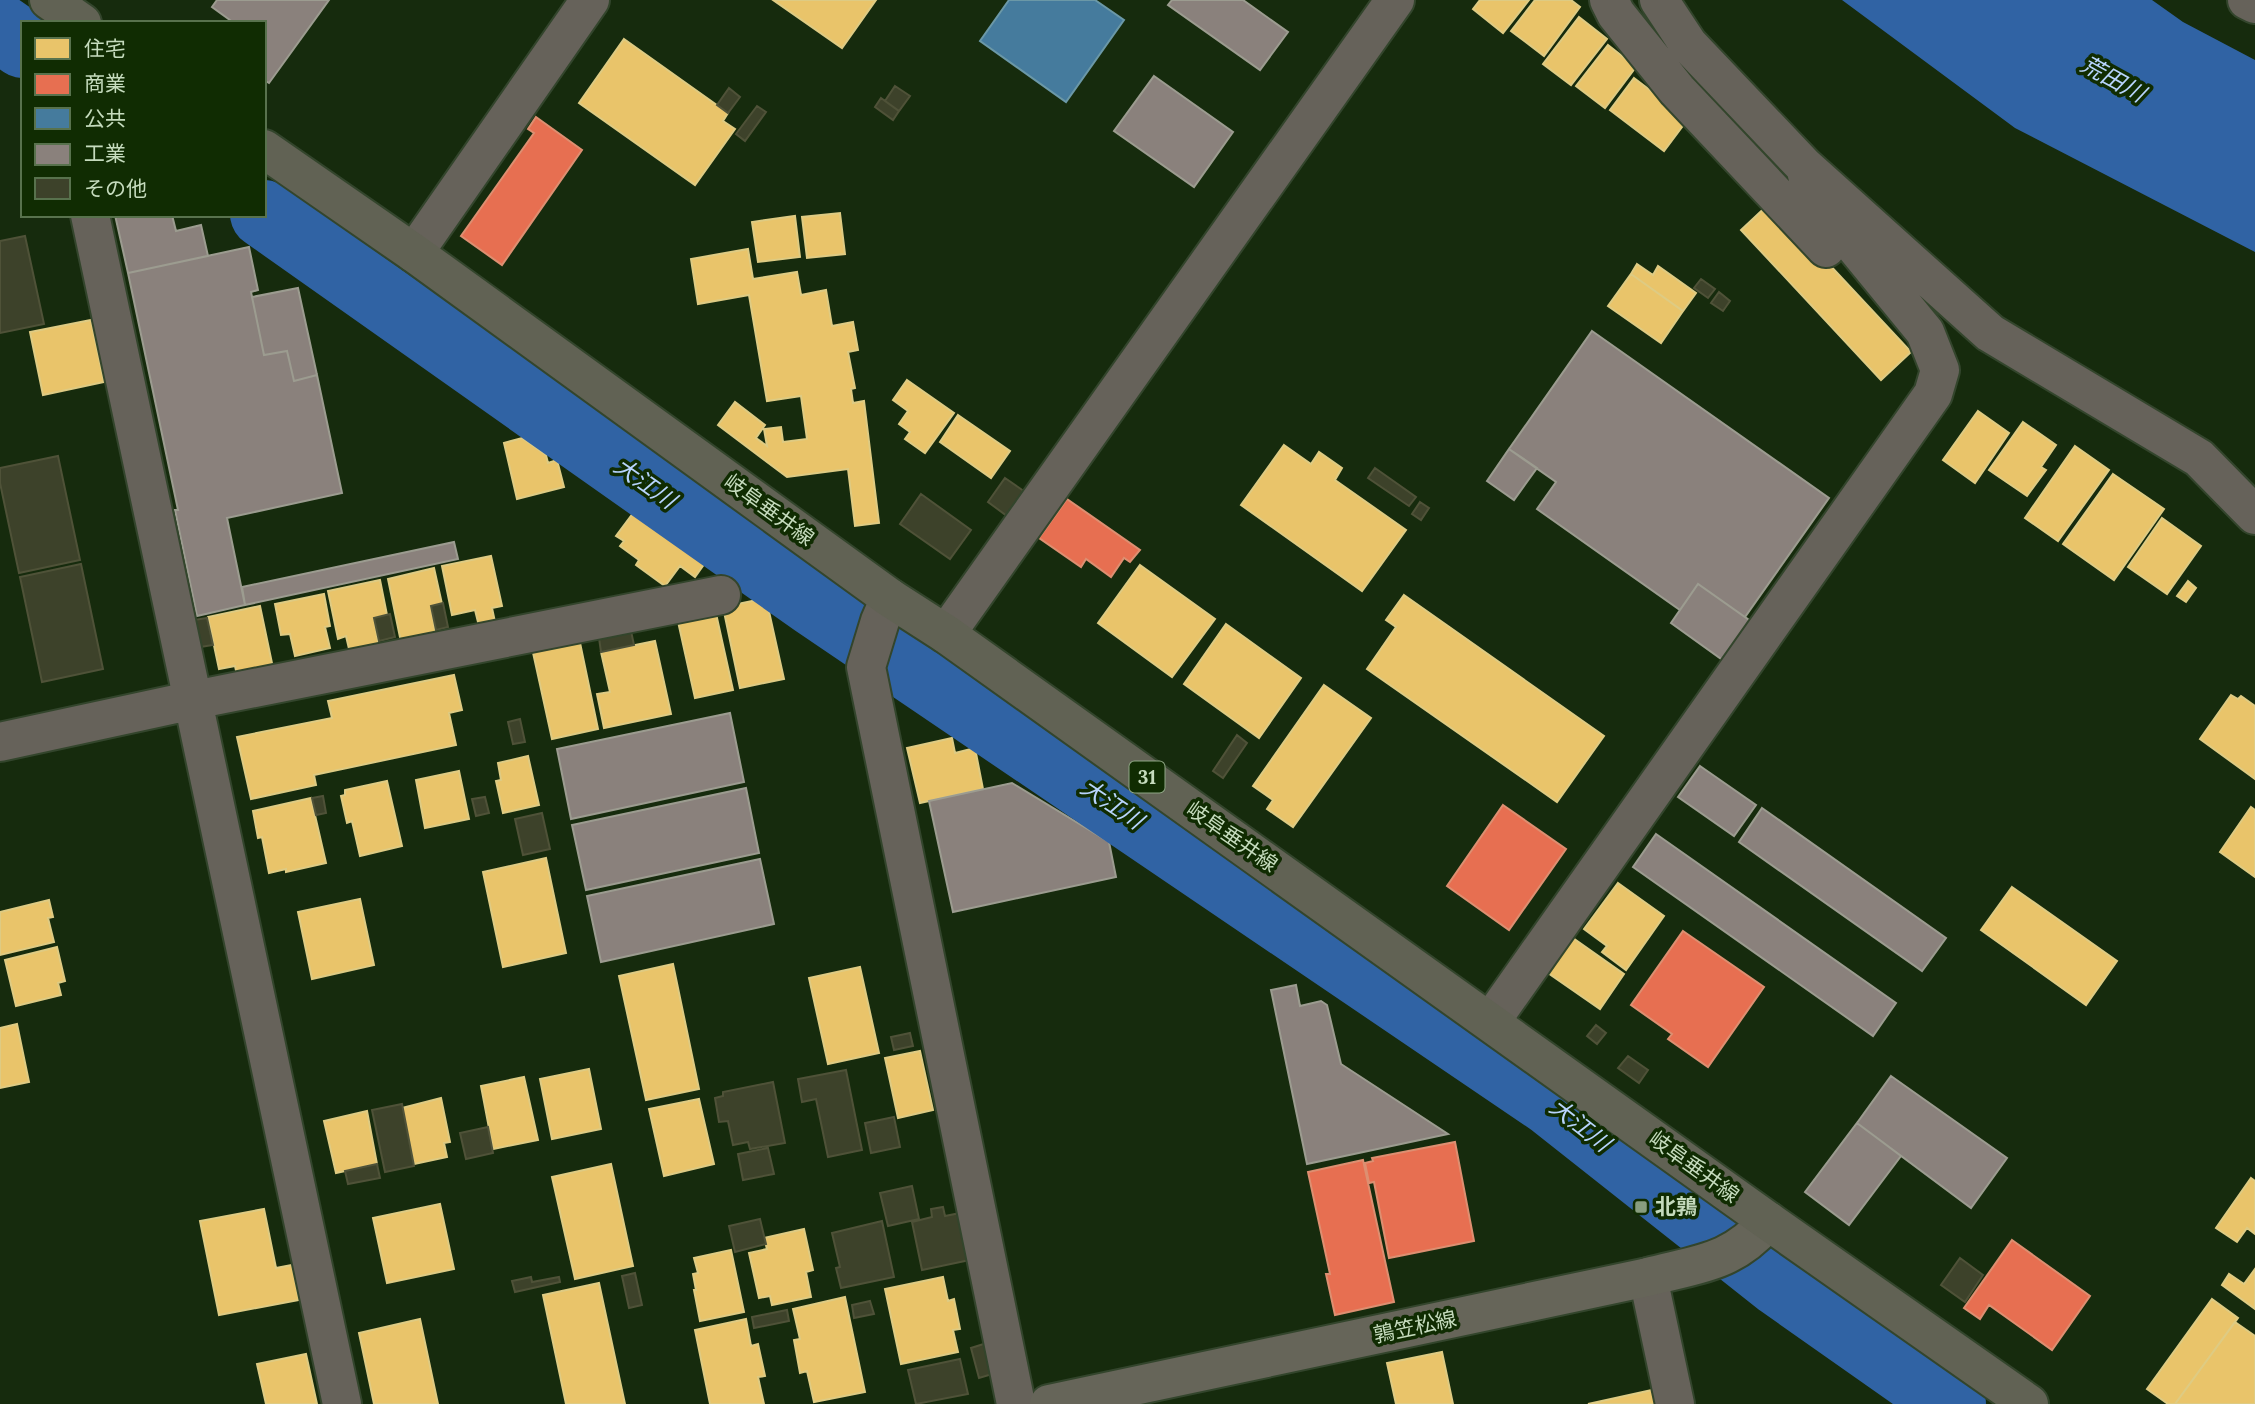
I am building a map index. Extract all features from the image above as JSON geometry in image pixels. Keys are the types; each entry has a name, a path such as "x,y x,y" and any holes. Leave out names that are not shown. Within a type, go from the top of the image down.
{"main road":[{"path":"49,0 79,21"},
{"name":"岐阜垂井線","path":"266,150 414,253 885,609 946,634 1491,1021 1750,1239 2029,1404"},
{"name":"鶉笠松線","path":"1049,1404 1648,1277 1750,1239"}],"street":[{"path":"414,253 590,0"},
{"path":"946,634 1395,0"},
{"path":"1609,0 1616,13 1677,90 1915,343 1933,355"},
{"path":"1659,0 1688,44 1805,167 1990,333 2199,458 2255,515"},
{"path":"2247,0 2255,4"},
{"path":"1491,1021 1933,394 1940,370 1925,332 1812,194 1805,167"},
{"path":"90,217 342,1404"},
{"path":"0,742 721,595"},
{"path":"885,609 866,667 1016,1404"},
{"path":"1648,1277 1675,1404"}],"water":[{"name":"荒田川","path":"1842,0 2152,0 2183,22 2255,60 2255,252 2015,128"}],"building: 住宅":[{"path":"773,0 876,0 842,48"},
{"path":"1480,0 1529,0 1503,33 1473,9"},
{"path":"1535,0 1571,0 1580,7 1544,56 1511,31"},
{"path":"1579,17 1607,39 1571,85 1543,64"},
{"path":"624,39 728,113 723,121 735,129 695,185 579,103"},
{"path":"1608,45 1636,67 1605,108 1576,86"},
{"path":"1634,78 1688,119 1664,151 1610,110"},
{"path":"1771,202 1911,352 1881,380 1741,230"},
{"path":"840,213 845,254 807,258 802,217"},
{"path":"795,216 800,257 758,262 752,222"},
{"path":"748,249 753,279 797,272 801,295 826,290 832,326 853,322 858,350 848,352 855,388 851,389 853,403 864,401 879,523 855,526 848,469 787,477 718,425 735,402 765,425 756,438 767,446 764,429 781,427 783,442 807,439 801,396 767,401 749,295 698,304 691,259"},
{"path":"1637,264 1653,275 1658,266 1696,293 1683,311 1631,274"},
{"path":"1631,274 1683,311 1661,343 1608,306"},
{"path":"91,320 104,382 43,395 30,332"},
{"path":"907,380 954,413 925,453 905,439 910,432 899,424 908,411 893,400"},
{"path":"1978,411 2009,433 1975,483 1943,460"},
{"path":"958,415 1010,451 991,478 940,442"},
{"path":"2023,422 2056,445 2041,467 2046,470 2027,496 1989,470"},
{"path":"522,438 546,455 548,463 557,460 564,487 517,499 504,443"},
{"path":"1284,445 1311,464 1319,452 1342,468 1335,480 1406,530 1362,591 1241,505"},
{"path":"2075,446 2109,470 2058,541 2025,518"},
{"path":"2113,474 2164,509 2114,580 2063,544"},
{"path":"634,512 705,563 695,577 680,566 665,586 636,565 639,560 620,546 624,541 616,536"},
{"path":"2162,518 2201,546 2167,594 2128,567"},
{"path":"491,556 502,606 492,608 495,622 479,626 475,610 452,615 442,566"},
{"path":"1140,565 1215,619 1172,677 1098,623"},
{"path":"434,568 442,604 431,606 436,635 401,642 388,579"},
{"path":"380,580 387,615 374,618 379,647 350,653 346,636 338,639 328,591"},
{"path":"2188,581 2196,588 2186,602 2177,596"},
{"path":"324,594 330,626 325,627 330,648 295,656 290,634 281,635 275,604"},
{"path":"1404,595 1604,736 1557,802 1367,669 1396,627 1386,620"},
{"path":"766,598 784,679 740,688 723,607"},
{"path":"260,606 273,668 237,675 235,666 219,669 208,617"},
{"path":"715,609 733,690 695,698 677,617"},
{"path":"1226,624 1301,678 1259,738 1184,684"},
{"path":"579,638 598,729 552,739 532,648"},
{"path":"655,641 671,714 604,728 597,694 610,692 601,652"},
{"path":"454,675 462,710 449,713 456,745 314,775 316,785 251,799 237,737 332,718 328,701"},
{"path":"1324,685 1371,718 1293,827 1267,809 1273,800 1253,786"},
{"path":"2231,695 2238,699 2241,696 2255,706 2255,779 2200,739"},
{"path":"952,738 955,753 975,748 983,789 920,803 907,748"},
{"path":"528,756 539,805 503,813 496,781 501,780 498,763"},
{"path":"459,771 469,819 425,828 416,780"},
{"path":"387,781 402,846 360,856 352,821 347,823 341,796 345,795 345,790"},
{"path":"311,798 326,863 269,873 262,837 258,838 253,811"},
{"path":"2251,807 2255,810 2255,877 2220,852"},
{"path":"546,858 566,953 503,967 483,872"},
{"path":"1618,883 1664,916 1626,970 1602,952 1607,946 1584,929"},
{"path":"2012,887 2117,961 2086,1005 1981,930"},
{"path":"360,899 374,965 312,979 298,912"},
{"path":"49,900 53,917 48,918 54,942 0,955 0,912"},
{"path":"1573,938 1624,974 1600,1009 1548,973"},
{"path":"57,947 65,981 58,983 61,995 16,1006 5,960"},
{"path":"673,964 699,1089 646,1100 619,976"},
{"path":"860,967 879,1053 828,1064 809,978"},
{"path":"17,1024 29,1082 0,1088 0,1028"},
{"path":"920,1051 933,1110 898,1118 885,1058"},
{"path":"589,1069 601,1129 552,1139 540,1079"},
{"path":"524,1077 538,1140 493,1149 481,1086"},
{"path":"441,1098 450,1142 444,1143 447,1157 414,1164 402,1108"},
{"path":"699,1099 714,1164 664,1176 649,1109"},
{"path":"367,1111 377,1164 336,1173 324,1121"},
{"path":"611,1164 633,1266 575,1279 552,1177"},
{"path":"2251,1178 2255,1181 2255,1234 2247,1228 2237,1242 2216,1228"},
{"path":"440,1204 454,1269 387,1283 373,1218"},
{"path":"264,1209 276,1268 292,1265 299,1300 219,1315 200,1221"},
{"path":"804,1229 813,1270 806,1272 811,1297 772,1305 770,1296 759,1298 749,1253 767,1249 764,1238"},
{"path":"731,1250 744,1312 700,1321 694,1290 693,1274 698,1273 694,1258"},
{"path":"2255,1269 2255,1309 2222,1285 2229,1274 2244,1284"},
{"path":"943,1277 948,1301 954,1299 960,1329 953,1330 958,1352 901,1364 885,1289"},
{"path":"599,1283 625,1404 566,1404 543,1295"},
{"path":"845,1297 865,1392 814,1402 807,1371 800,1373 794,1340 800,1339 793,1309"},
{"path":"2212,1299 2238,1318 2175,1404 2168,1404 2147,1389"},
{"path":"420,1319 438,1404 374,1404 359,1333"},
{"path":"746,1319 751,1346 758,1344 765,1376 758,1377 764,1404 710,1404 695,1330"},
{"path":"2235,1322 2255,1336 2255,1404 2175,1404"},
{"path":"1442,1352 1453,1404 1396,1404 1387,1363"},
{"path":"306,1354 317,1404 266,1404 257,1364"},
{"path":"1652,1390 1656,1404 1588,1404"}],"building: 商業":[{"path":"536,117 582,150 502,265 461,236 534,133 528,129"},
{"path":"1067,499 1140,550 1130,562 1124,558 1111,577 1086,559 1081,567 1039,538"},
{"path":"1503,805 1566,849 1509,930 1447,886"},
{"path":"1683,931 1764,987 1708,1067 1668,1039 1672,1034 1631,1005"},
{"path":"1455,1142 1474,1241 1389,1258 1374,1182 1369,1183 1365,1163 1373,1161 1372,1158"},
{"path":"1363,1160 1394,1302 1335,1315 1326,1274 1330,1274 1308,1172"},
{"path":"2012,1240 2090,1296 2052,1350 1989,1305 1980,1319 1964,1308"}],"building: 公共":[{"path":"1009,0 1095,0 1124,20 1066,102 980,41"}],"building: 工業":[{"path":"217,0 329,0 269,83 266,81 266,21 231,21 212,7"},
{"path":"1172,0 1243,0 1288,32 1260,70 1168,5"},
{"path":"1154,76 1233,132 1194,187 1114,131"},
{"path":"115,217 172,217 176,231 201,225 208,256 128,273"},
{"path":"249,247 258,290 251,292 264,355 287,351 294,381 317,375 342,493 227,518 245,605 197,616 175,510 178,510 128,273"},
{"path":"298,288 317,375 294,381 287,351 264,355 252,297"},
{"path":"1592,331 1829,498 1745,617 1698,584 1680,610 1537,509 1556,482 1509,449"},
{"path":"1509,449 1537,468 1514,500 1487,481"},
{"path":"454,542 458,559 245,605 242,587"},
{"path":"1698,584 1752,622 1724,661 1671,623"},
{"path":"730,713 744,782 571,819 557,749"},
{"path":"1700,766 1756,805 1734,836 1678,797"},
{"path":"1012,783 1109,842 1116,877 953,912 929,801"},
{"path":"746,788 759,853 586,890 572,825"},
{"path":"1762,808 1946,938 1922,971 1739,842"},
{"path":"1656,834 1896,1003 1873,1036 1633,867"},
{"path":"760,859 774,924 601,962 587,896"},
{"path":"1296,985 1300,1006 1321,1001 1327,1005 1341,1064 1448,1134 1307,1164 1271,990"},
{"path":"1891,1076 2007,1158 1971,1208 1857,1123"},
{"path":"1857,1123 1901,1156 1849,1225 1805,1192"}],"building: その他":[{"path":"895,86 910,96 899,111 885,101"},
{"path":"729,88 740,97 728,113 717,105"},
{"path":"881,98 899,111 893,120 875,107"},
{"path":"757,106 766,112 745,141 736,134"},
{"path":"25,236 44,324 0,333 0,241"},
{"path":"1701,279 1715,289 1708,298 1694,288"},
{"path":"1719,292 1730,301 1723,311 1711,303"},
{"path":"58,456 80,560 19,573 0,483 0,468"},
{"path":"1375,468 1416,497 1409,506 1368,478"},
{"path":"1005,478 1028,494 1011,519 988,502"},
{"path":"921,494 971,530 950,559 900,524"},
{"path":"1420,502 1429,508 1421,520 1412,514"},
{"path":"81,564 103,669 42,682 20,577"},
{"path":"443,603 448,627 436,630 431,606"},
{"path":"390,614 395,637 379,641 374,618"},
{"path":"207,618 213,645 200,647 194,620"},
{"path":"631,631 634,645 601,652 599,638"},
{"path":"520,719 525,742 513,744 508,722"},
{"path":"1237,735 1247,743 1223,778 1213,771"},
{"path":"323,796 326,813 316,815 312,798"},
{"path":"485,797 489,813 476,816 472,799"},
{"path":"542,813 550,849 523,855 515,819"},
{"path":"1596,1025 1606,1033 1597,1044 1587,1036"},
{"path":"910,1033 913,1046 894,1050 891,1037"},
{"path":"1628,1056 1648,1070 1639,1083 1618,1068"},
{"path":"846,1070 862,1150 828,1157 816,1099 802,1102 798,1079"},
{"path":"773,1082 785,1143 750,1149 748,1142 733,1145 728,1121 719,1122 715,1098 723,1096 723,1092"},
{"path":"402,1104 414,1166 385,1172 372,1110"},
{"path":"894,1117 900,1147 871,1153 865,1123"},
{"path":"488,1127 493,1153 466,1159 460,1133"},
{"path":"768,1148 774,1174 743,1180 738,1154"},
{"path":"377,1164 380,1178 348,1184 345,1171"},
{"path":"912,1186 919,1219 888,1226 880,1193"},
{"path":"943,1207 945,1216 960,1213 970,1260 922,1270 912,1222 932,1217 931,1209"},
{"path":"760,1219 766,1244 735,1252 729,1226"},
{"path":"882,1221 894,1277 841,1288 836,1268 840,1267 832,1233"},
{"path":"1960,1258 1983,1275 1965,1302 1941,1285"},
{"path":"635,1273 642,1305 629,1308 622,1276"},
{"path":"531,1277 532,1282 559,1277 560,1282 515,1292 512,1281"},
{"path":"870,1301 874,1314 854,1318 852,1305"},
{"path":"787,1310 789,1321 754,1328 752,1317"},
{"path":"993,1341 1002,1371 979,1378 971,1348"},
{"path":"960,1359 968,1394 916,1404 908,1370"}],"waterway":[{"name":"大江川","path":"0,28 21,43"},
{"name":"大江川","path":"266,215 815,603 1551,1102 1780,1283 1952,1404"}],"place":[{"name":"北鶉","path":"1641,1207"}]}
